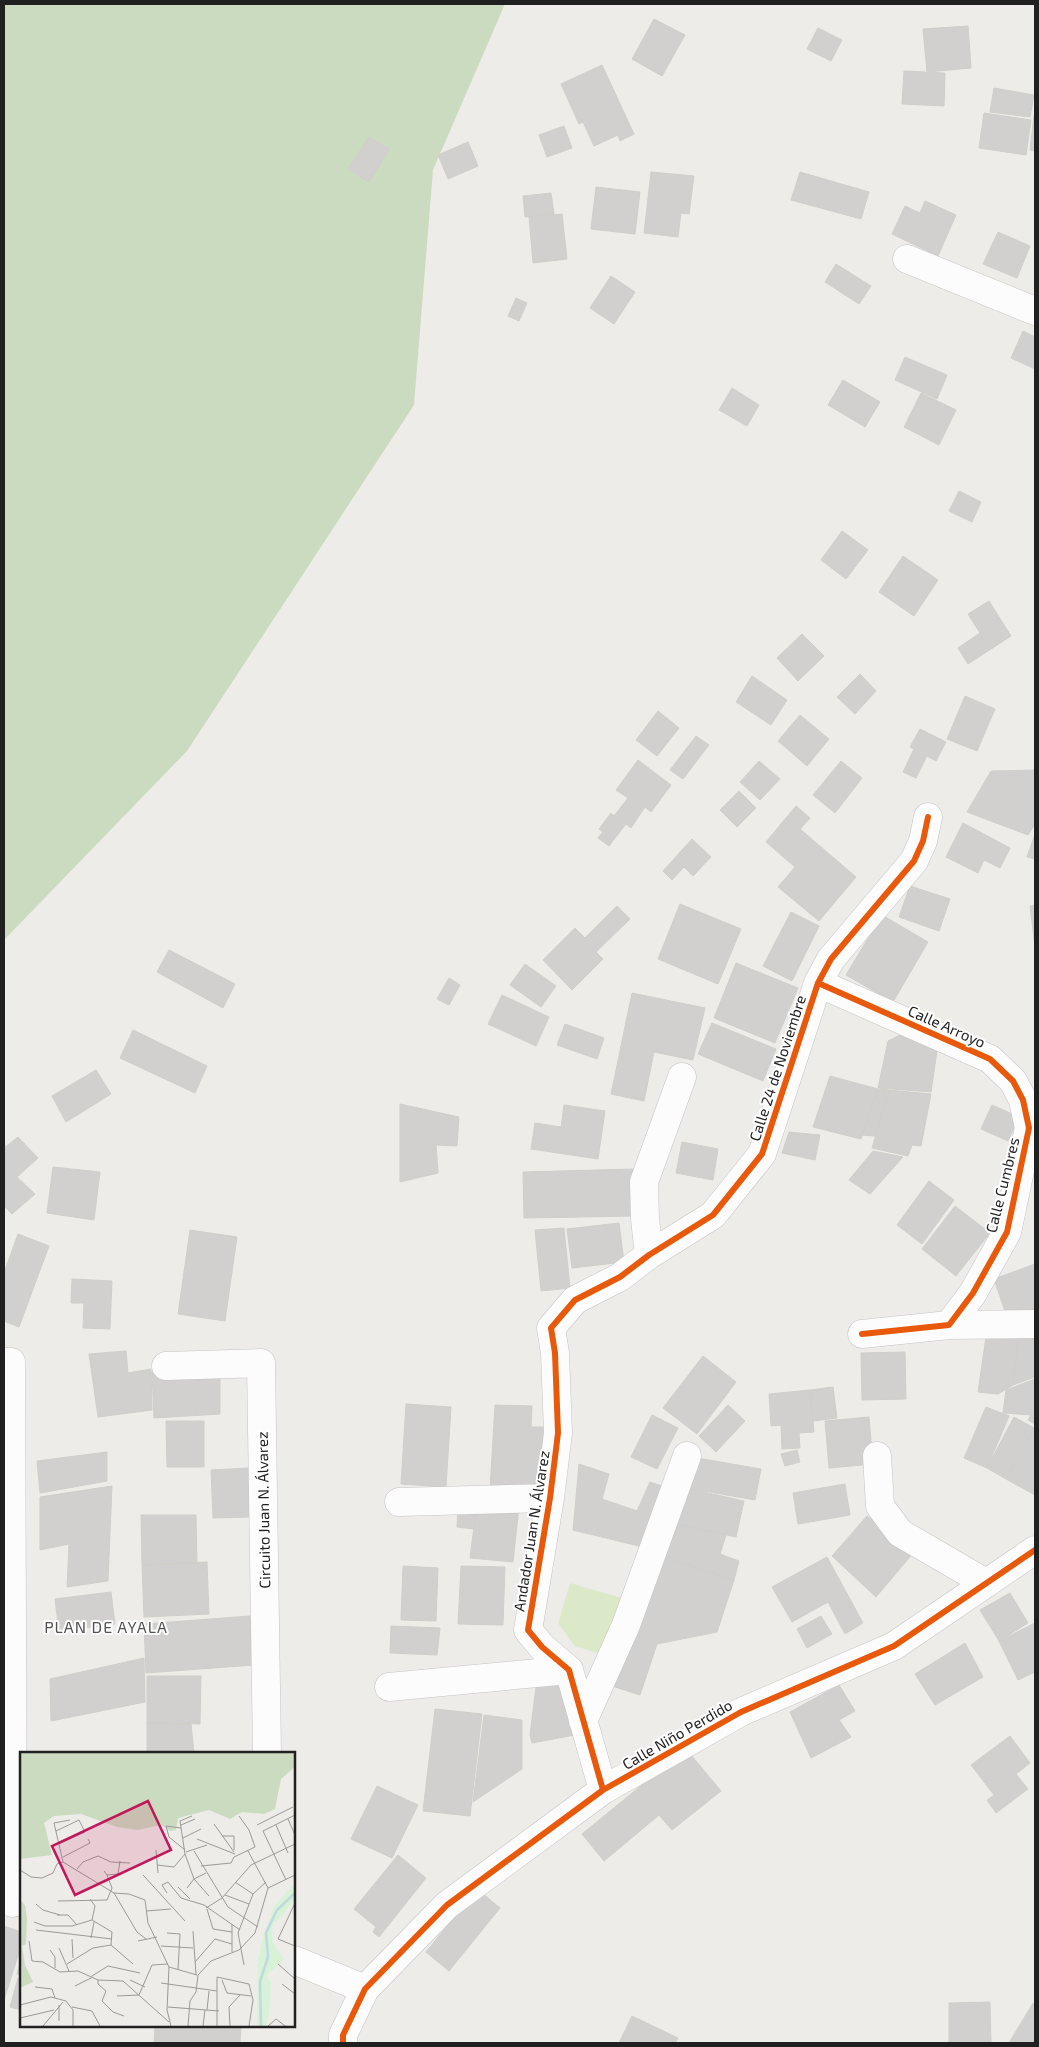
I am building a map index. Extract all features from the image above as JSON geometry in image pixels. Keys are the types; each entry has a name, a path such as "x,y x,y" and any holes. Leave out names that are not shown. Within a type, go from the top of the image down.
{"street":[{"path":"907,259 1035,311"},
{"name":"Calle 24 de Noviembre","path":"575,1300 620,1277 649,1255 713,1215 762,1154 818,983 836,953 914,861 923,841 928,817"},
{"name":"Calle Arroyo","path":"818,983 990,1058 1013,1080 1023,1100 1029,1128"},
{"path":"649,1255 645,1219 644,1182 682,1077"},
{"name":"Calle Cumbres","path":"949,1325 973,1293 1007,1232 1029,1128"},
{"name":"Andador Juan N. Álvarez","path":"569,1670 542,1647 528,1630 550,1498 558,1433 555,1353 551,1328 575,1300"},
{"path":"862,1334 949,1325 1035,1324"},
{"path":"7,1362 13,1903"},
{"name":"Circuito Juan N. Álvarez","path":"166,1366 261,1363 266,1752"},
{"path":"583,1721 626,1625 687,1456"},
{"path":"877,1456 880,1506 900,1534 986,1583"},
{"path":"399,1502 550,1498"},
{"name":"Calle Niño Perdido","path":"343,2043 343,2035 365,1989 447,1905 603,1790 741,1712 894,1646 1035,1550"},
{"path":"389,1687 569,1670 603,1790"},
{"path":"295,1960 365,1989"}],"green space":[{"path":"4,4 505,4 433,170 414,405 187,751 4,940"},
{"path":"570,1583 622,1598 604,1655 575,1646 558,1623"}],"building":[{"path":"654,19 685,35 662,76 632,59"},
{"path":"968,26 971,68 927,72 923,29"},
{"path":"818,28 842,40 831,61 807,49"},
{"path":"602,65 634,134 620,141 618,135 594,146 583,122 579,124 561,84"},
{"path":"904,71 945,73 944,106 902,104"},
{"path":"994,88 1034,95 1030,117 990,112"},
{"path":"984,113 1031,120 1026,155 979,148"},
{"path":"1035,115 1035,151 1030,150"},
{"path":"564,126 572,148 547,157 539,135"},
{"path":"369,137 389,149 369,182 348,169"},
{"path":"468,142 478,166 448,179 438,155"},
{"path":"651,172 694,176 689,214 681,213 678,237 644,233"},
{"path":"800,172 869,192 861,219 791,200"},
{"path":"596,187 640,192 635,234 591,229"},
{"path":"551,193 554,214 525,217 523,196"},
{"path":"925,201 956,215 938,256 892,234 905,206 920,213"},
{"path":"562,214 567,259 533,263 529,217"},
{"path":"998,232 1030,246 1017,278 983,264"},
{"path":"836,264 871,286 859,304 825,282"},
{"path":"611,276 635,292 614,324 590,308"},
{"path":"516,298 527,303 519,321 508,316"},
{"path":"1023,331 1035,337 1035,369 1011,358"},
{"path":"905,357 947,375 937,399 895,380"},
{"path":"843,380 880,402 865,427 828,405"},
{"path":"732,388 759,405 747,426 719,410"},
{"path":"921,393 956,410 939,445 904,427"},
{"path":"959,491 981,502 972,522 949,511"},
{"path":"842,531 868,550 846,579 821,560"},
{"path":"903,556 938,580 914,616 879,592"},
{"path":"989,601 1011,636 968,664 958,648 980,633 968,614"},
{"path":"802,634 824,656 798,681 777,658"},
{"path":"860,674 876,691 855,714 837,697"},
{"path":"752,676 787,700 771,725 736,702"},
{"path":"965,696 995,709 977,751 947,739"},
{"path":"658,711 679,728 657,756 636,740"},
{"path":"800,715 829,739 807,766 778,741"},
{"path":"920,729 946,742 936,761 927,756 916,778 903,772 914,749 910,747"},
{"path":"696,736 709,745 683,779 670,770"},
{"path":"638,760 671,785 651,812 645,807 631,828 626,824 609,846 598,838 603,832 599,829 611,813 614,816 628,798 616,790"},
{"path":"759,761 780,779 760,800 740,782"},
{"path":"841,761 862,778 835,813 813,795"},
{"path":"1035,770 1035,824 1028,835 967,812 991,771"},
{"path":"739,791 756,808 737,827 720,810"},
{"path":"796,806 810,818 800,829 856,877 819,921 778,887 795,867 766,842"},
{"path":"963,823 1010,848 1000,868 984,860 978,873 946,857"},
{"path":"1035,834 1035,859 1027,857"},
{"path":"692,839 711,857 693,876 684,867 672,880 663,871"},
{"path":"910,886 950,899 939,931 899,917"},
{"path":"680,904 741,929 718,984 658,959"},
{"path":"1035,905 1035,947 1030,906"},
{"path":"617,906 630,919 596,952 603,959 572,990 543,960 575,928 585,938"},
{"path":"791,912 819,926 792,981 763,966"},
{"path":"882,915 928,942 893,1002 846,975"},
{"path":"169,950 235,984 223,1008 157,972"},
{"path":"736,963 798,988 775,1043 714,1018"},
{"path":"525,964 556,986 541,1007 510,985"},
{"path":"449,978 460,985 449,1005 437,999"},
{"path":"632,993 705,1008 693,1060 654,1052 644,1101 611,1094"},
{"path":"502,995 549,1017 536,1046 488,1024"},
{"path":"712,1023 776,1049 763,1081 698,1054"},
{"path":"565,1024 604,1038 597,1059 557,1045"},
{"path":"133,1030 207,1066 195,1093 120,1058"},
{"path":"910,1030 938,1044 931,1092 878,1088 888,1041"},
{"path":"96,1070 111,1094 66,1122 52,1096"},
{"path":"830,1076 878,1089 861,1139 813,1127"},
{"path":"878,1089 889,1090 875,1136 862,1135"},
{"path":"889,1090 931,1094 921,1146 912,1145 908,1156 872,1148"},
{"path":"400,1104 459,1117 457,1146 436,1145 438,1173 400,1182"},
{"path":"564,1105 605,1111 598,1159 531,1149 535,1123 561,1127"},
{"path":"992,1105 1019,1117 1008,1141 981,1129"},
{"path":"789,1132 820,1135 815,1160 782,1153"},
{"path":"18,1137 38,1158 17,1177 35,1194 12,1214 4,1206 4,1148"},
{"path":"682,1142 718,1149 713,1180 676,1173"},
{"path":"873,1151 903,1157 870,1194 849,1180"},
{"path":"53,1167 100,1172 94,1220 47,1213"},
{"path":"634,1169 635,1216 524,1218 523,1172"},
{"path":"929,1181 954,1200 922,1244 897,1225"},
{"path":"955,1206 990,1233 956,1276 922,1249"},
{"path":"619,1223 624,1262 572,1268 567,1229"},
{"path":"564,1228 570,1288 541,1291 535,1230"},
{"path":"190,1230 237,1237 225,1321 178,1314"},
{"path":"18,1234 49,1246 19,1327 4,1321 4,1273"},
{"path":"1035,1264 1035,1310 1008,1320 994,1279"},
{"path":"72,1279 112,1281 110,1329 83,1328 84,1303 71,1303"},
{"path":"987,1330 1019,1334 1013,1385 998,1394 978,1392"},
{"path":"1035,1331 1035,1377 1013,1385 1019,1334"},
{"path":"126,1351 128,1373 151,1369 152,1410 98,1417 89,1354"},
{"path":"905,1352 906,1399 862,1400 861,1353"},
{"path":"703,1356 736,1382 697,1434 663,1408"},
{"path":"220,1369 220,1414 154,1418 152,1372"},
{"path":"1035,1379 1035,1424 1028,1420 1031,1415 1003,1413 1006,1390"},
{"path":"833,1387 837,1418 813,1421 810,1390"},
{"path":"810,1390 814,1432 799,1433 800,1448 782,1449 781,1425 771,1426 769,1394"},
{"path":"406,1404 451,1407 446,1487 401,1484"},
{"path":"495,1405 532,1406 531,1427 547,1427 544,1492 490,1490"},
{"path":"728,1405 745,1421 716,1452 699,1436"},
{"path":"986,1407 1009,1416 987,1468 964,1458"},
{"path":"652,1415 678,1428 657,1469 631,1457"},
{"path":"869,1417 873,1464 829,1468 825,1421"},
{"path":"1014,1417 1034,1428 1006,1479 987,1468"},
{"path":"166,1421 204,1421 204,1467 167,1467"},
{"path":"1035,1429 1035,1495 1006,1479"},
{"path":"797,1450 800,1462 785,1466 781,1454"},
{"path":"107,1452 107,1481 40,1493 37,1461"},
{"path":"697,1458 761,1469 755,1500 681,1487"},
{"path":"579,1464 609,1474 602,1499 637,1511 650,1482 668,1488 643,1547 573,1530"},
{"path":"249,1468 251,1517 213,1518 211,1470"},
{"path":"845,1484 850,1515 798,1524 793,1493"},
{"path":"112,1486 108,1581 67,1587 69,1544 40,1550 40,1497"},
{"path":"681,1487 744,1501 736,1537 667,1522"},
{"path":"477,1502 519,1507 513,1562 470,1558"},
{"path":"458,1509 476,1510 474,1529 457,1527"},
{"path":"141,1515 196,1515 197,1563 142,1565"},
{"path":"867,1516 914,1552 876,1597 832,1556"},
{"path":"667,1522 726,1535 720,1554 739,1561 734,1580 656,1554"},
{"path":"656,1554 734,1580 717,1632 657,1644 640,1695 612,1686"},
{"path":"827,1557 863,1623 845,1634 828,1602 792,1622 772,1587"},
{"path":"207,1562 209,1614 144,1617 142,1565"},
{"path":"403,1566 438,1568 436,1621 401,1620"},
{"path":"461,1566 505,1567 503,1625 458,1624"},
{"path":"111,1592 115,1624 59,1631 55,1599"},
{"path":"1010,1593 1028,1623 999,1641 980,1610"},
{"path":"250,1616 254,1665 146,1673 144,1624"},
{"path":"821,1616 832,1634 807,1648 797,1629"},
{"path":"1035,1623 1035,1672 1018,1680 999,1641"},
{"path":"391,1626 440,1628 437,1655 390,1653"},
{"path":"965,1643 983,1677 935,1705 915,1674"},
{"path":"144,1658 145,1702 51,1721 50,1679"},
{"path":"147,1676 201,1676 200,1724 147,1723"},
{"path":"537,1679 567,1680 580,1734 532,1743 530,1735"},
{"path":"839,1685 855,1711 839,1720 851,1737 811,1758 790,1712"},
{"path":"435,1709 482,1714 470,1816 423,1811"},
{"path":"484,1715 522,1720 522,1769 473,1802"},
{"path":"147,1723 191,1724 194,1752 147,1752"},
{"path":"1010,1736 1030,1763 1016,1774 1028,1789 996,1813 987,1800 994,1795 971,1765"},
{"path":"686,1749 721,1791 672,1830 659,1815 604,1861 582,1834"},
{"path":"377,1786 418,1805 392,1858 351,1839"},
{"path":"398,1855 426,1878 379,1937 373,1932 376,1927 354,1909"},
{"path":"477,1889 500,1908 449,1971 426,1952"},
{"path":"4,1926 20,1932 20,1949 4,2000"},
{"path":"20,1964 20,1975 17,1974"},
{"path":"18,1978 20,1979 20,2010 10,2007"},
{"path":"990,2002 991,2043 949,2043 949,2003"},
{"path":"1033,2003 1035,2005 1035,2043 1009,2043"},
{"path":"632,2016 678,2038 675,2043 619,2043"},
{"path":"155,2027 241,2027 240,2043 154,2043"}],"cycle path":[{"path":"603,1790 569,1670 542,1647 528,1630 550,1498 558,1433 555,1353 551,1328 575,1300 620,1277 649,1255 713,1215 762,1154 818,983 831,959 914,861 923,841 928,817"},
{"path":"818,983 990,1059 1013,1081 1023,1100 1029,1128 1007,1232 973,1293 949,1325 862,1334"},
{"path":"343,2043 343,2035 365,1989 447,1905 603,1790 741,1712 894,1646 1035,1550"}],"district":[{"name":"PLAN DE AYALA","path":"106,1626"}]}
